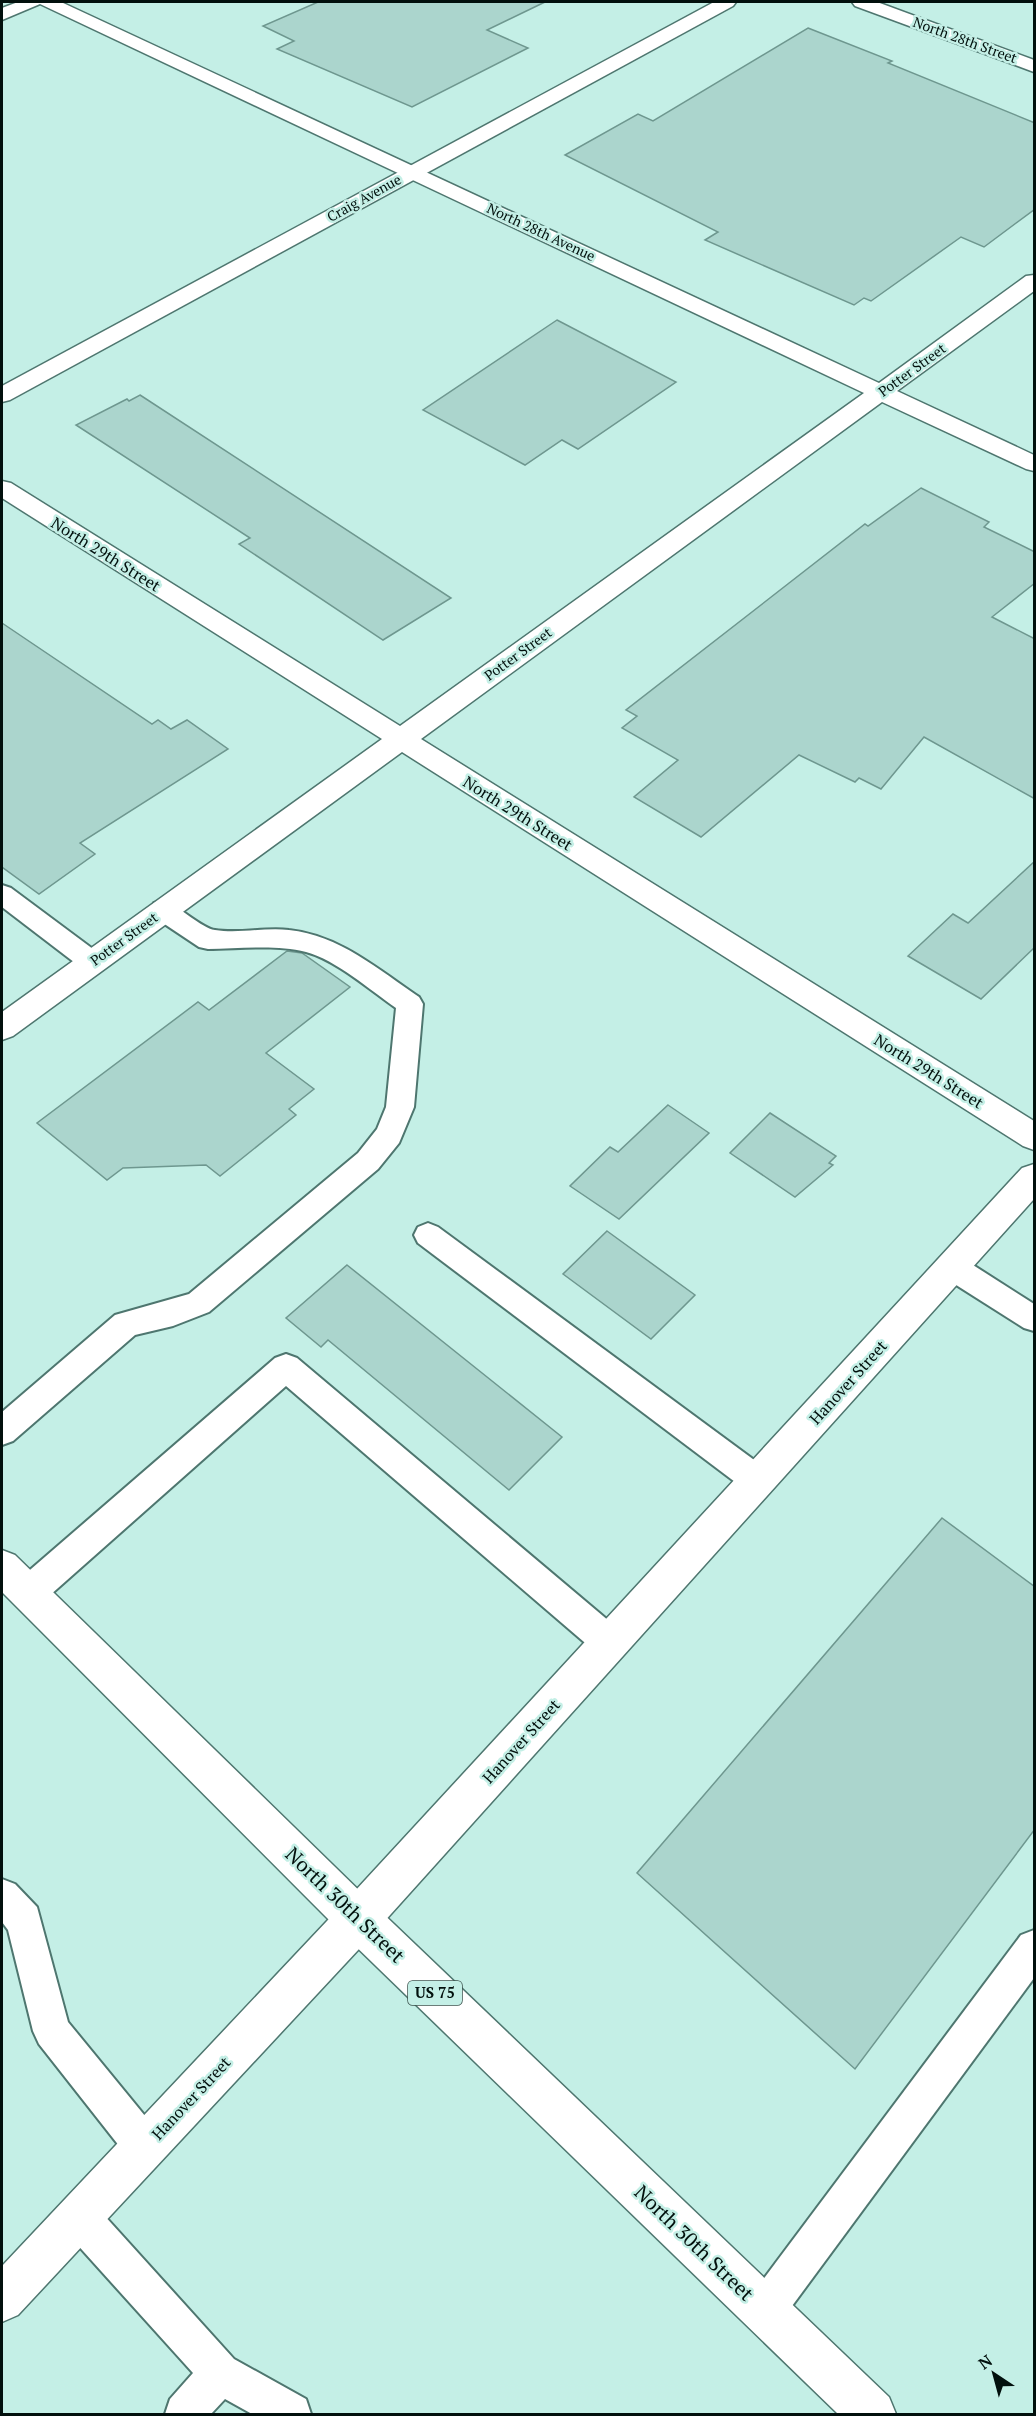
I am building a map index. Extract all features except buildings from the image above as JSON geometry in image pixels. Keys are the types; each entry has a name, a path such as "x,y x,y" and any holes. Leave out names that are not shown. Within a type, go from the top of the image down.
{"main road":[{"path":"2,15 32,2"},
{"name":"North 28th Avenue","path":"47,2 1035,464"},
{"name":"Craig Avenue","path":"2,395 727,2"},
{"name":"North 28th Street","path":"861,2 1035,66"},
{"name":"Potter Street","path":"2,1028 1035,281"},
{"name":"North 29th Street","path":"2,488 1035,1137"},
{"name":"Hanover Street","path":"2,2299 358,1919 1035,1177"},
{"name":"North 30th Street","path":"15,1580 358,1919 872,2415"}],"lane":[{"path":"2,894 92,962"},
{"path":"2,1431 126,1324 173,1313 199,1303 368,1161 389,1135 400,1107 410,1005 335,953 310,943 288,939 208,940 164,910"},
{"path":"428,1236 758,1481"},
{"path":"952,1267 1035,1319"},
{"path":"15,1580 286,1367 610,1643"},
{"path":"2,1897 24,1920 52,2031 145,2147"},
{"path":"764,2310 1035,1948"},
{"path":"79,2217 220,2373 291,2415"},
{"path":"184,2415 220,2373"}]}
